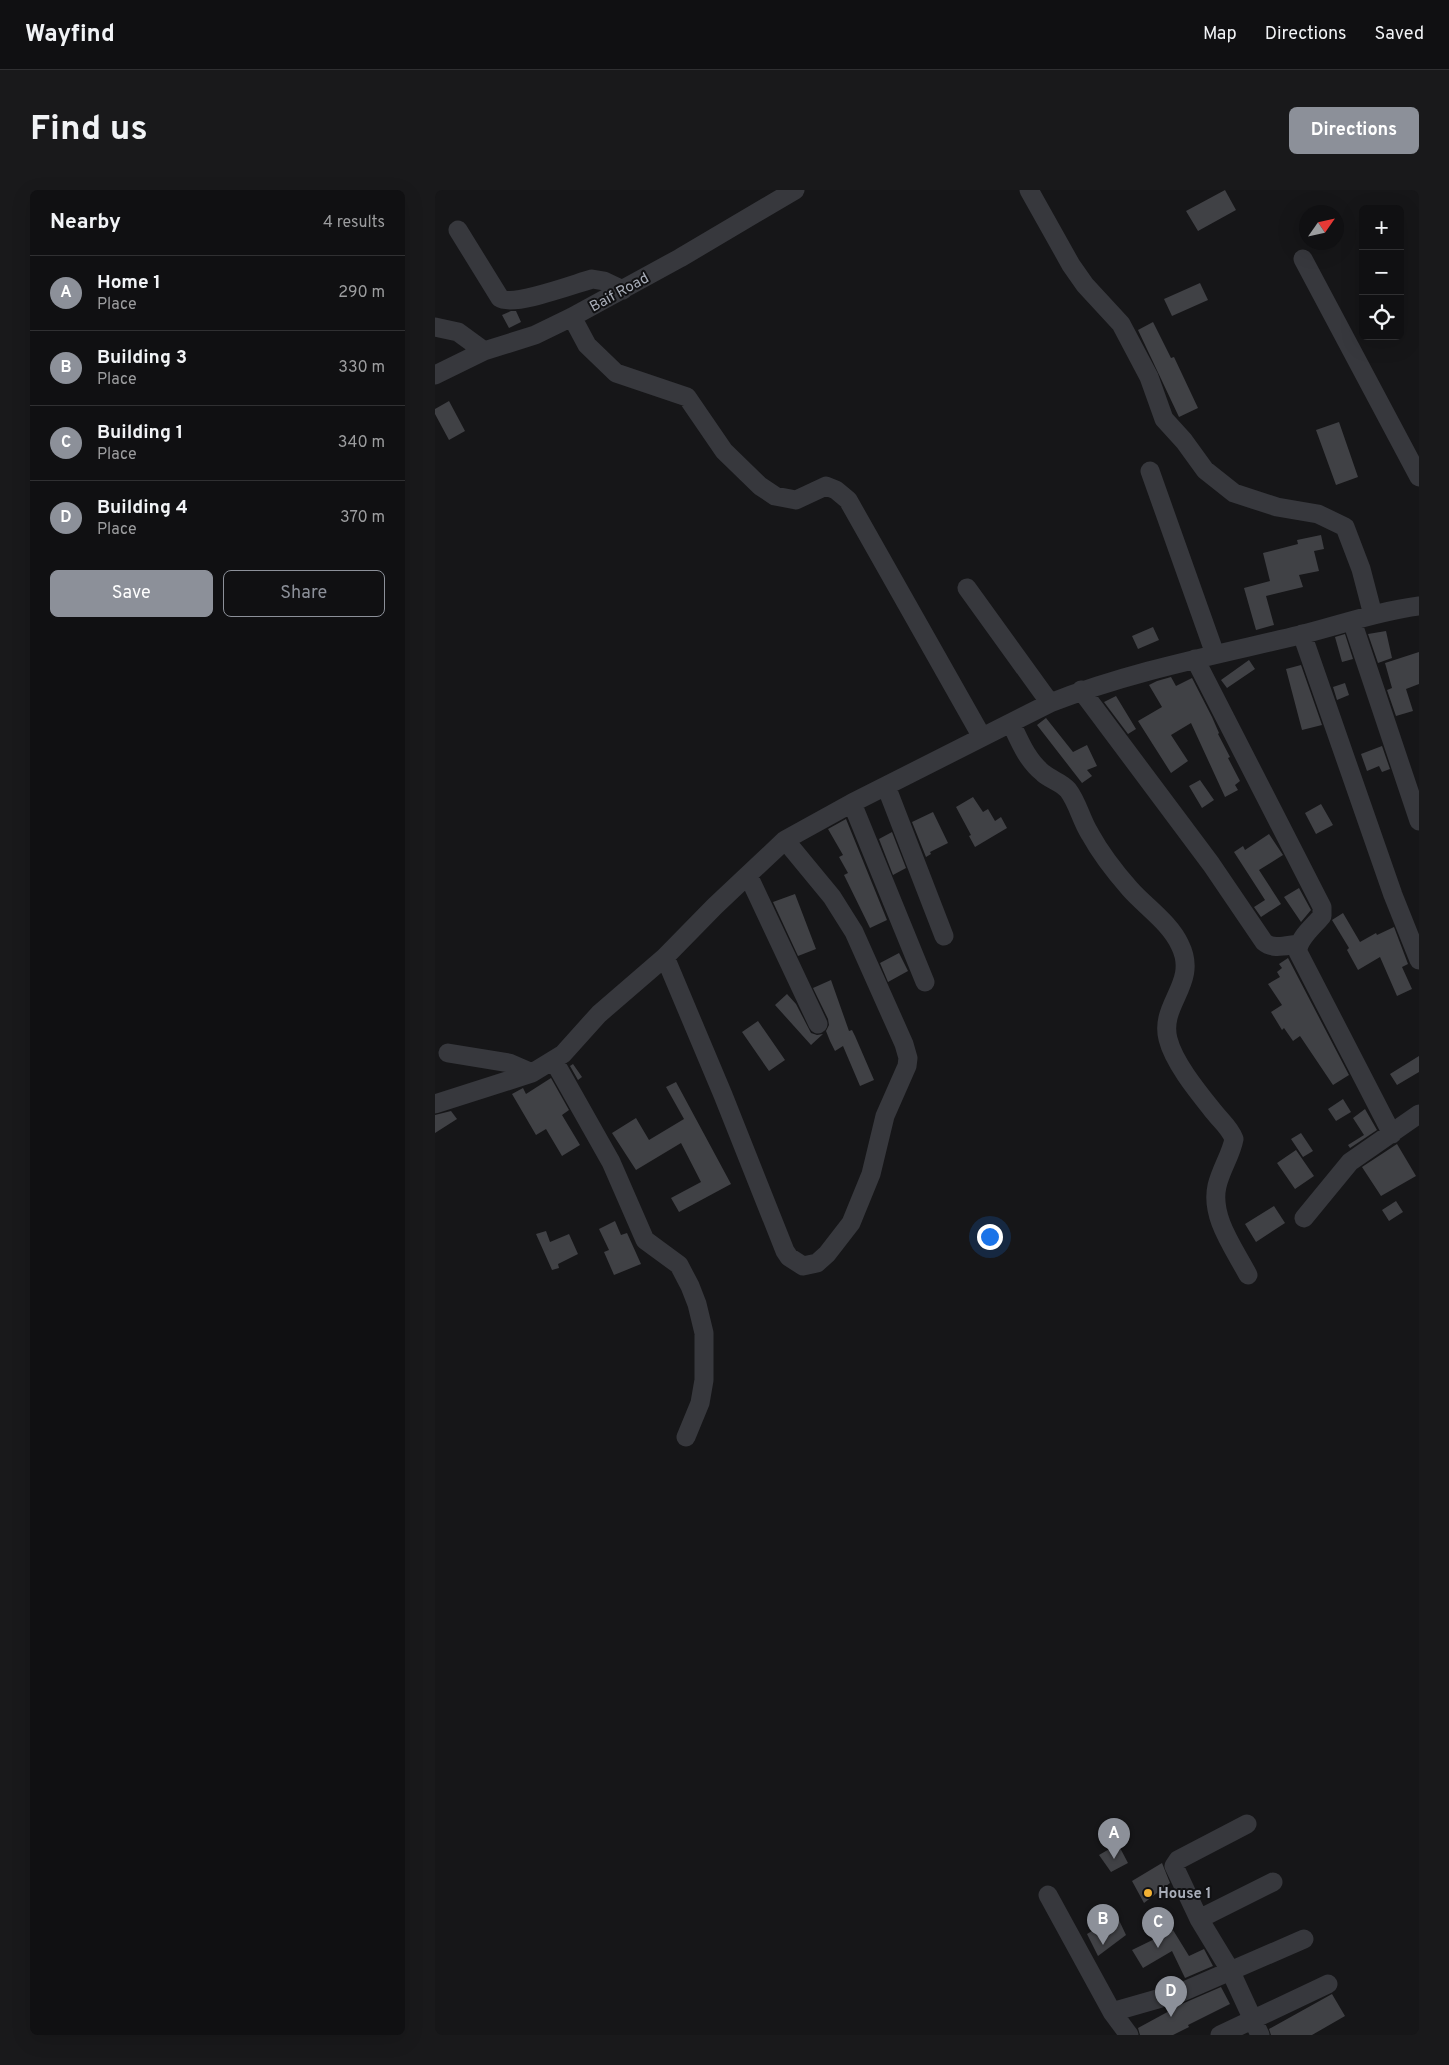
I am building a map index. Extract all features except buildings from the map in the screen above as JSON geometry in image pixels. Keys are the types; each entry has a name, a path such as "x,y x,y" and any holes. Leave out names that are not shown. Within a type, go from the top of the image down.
{"street":[{"name":"Baif Road","path":"435,375 484,351 535,335 572,317 623,290 795,190"},
{"path":"1029,190 1071,265 1085,285 1121,324 1149,377 1164,420 1184,441 1205,470 1234,493 1277,507 1318,514 1345,528 1361,569 1373,615"},
{"path":"457,230 500,298 504,301 518,301 592,279 604,281 623,290"},
{"path":"1303,258 1419,477"},
{"path":"572,317 587,345 616,373 687,397 724,451 760,486 775,496 796,500 826,486 836,490 848,500 982,737"},
{"path":"435,327 458,332 484,351"},
{"path":"1150,471 1215,654"},
{"path":"967,588 1050,703"},
{"path":"435,1104 532,1073 554,1060 570,1047 599,1014 665,957 785,840 852,803 982,737 1050,703 1081,690 1195,659 1352,622 1391,610 1419,607"},
{"path":"1352,622 1419,821"},
{"path":"1302,634 1393,895 1419,960"},
{"path":"1195,659 1322,907 1322,916 1299,944 1298,948 1301,959 1392,1134"},
{"path":"1081,690 1211,864 1264,942 1268,946 1275,947 1299,944"},
{"path":"1011,723 1030,762 1068,791 1089,833 1107,861 1131,891 1174,934 1185,956 1187,972 1169,1015 1167,1026 1168,1038 1173,1053 1194,1087 1227,1126 1234,1139 1221,1171 1215,1203 1219,1219 1247,1275"},
{"path":"886,786 944,936"},
{"path":"852,803 925,982"},
{"path":"665,957 723,1095 785,1251 789,1257 803,1266 817,1262 827,1254 851,1223 860,1204 871,1174 885,1116 907,1066 908,1058 904,1044 855,932 832,897 785,840"},
{"path":"747,875 818,1024"},
{"path":"448,1053 509,1063 532,1073"},
{"path":"554,1060 611,1162 645,1240 679,1265 691,1286 704,1333 704,1380 700,1403 686,1437"},
{"path":"1304,1218 1350,1162 1419,1114"},
{"path":"1247,1824 1175,1863 1175,1870 1199,1919 1230,1970 1257,2027"},
{"path":"1199,1919 1273,1882"},
{"path":"1048,1894 1112,2012 1129,2035"},
{"path":"1112,2012 1183,1992 1304,1939"},
{"path":"1220,2035 1257,2027 1328,1984"}],"place":[{"name":"Home 1","path":"1114,1859"},
{"name":"House 1","path":"1148,1893"},
{"name":"Building 3","path":"1103,1945"},
{"name":"Building 1","path":"1158,1948"},
{"name":"Building 4","path":"1171,2017"}]}
